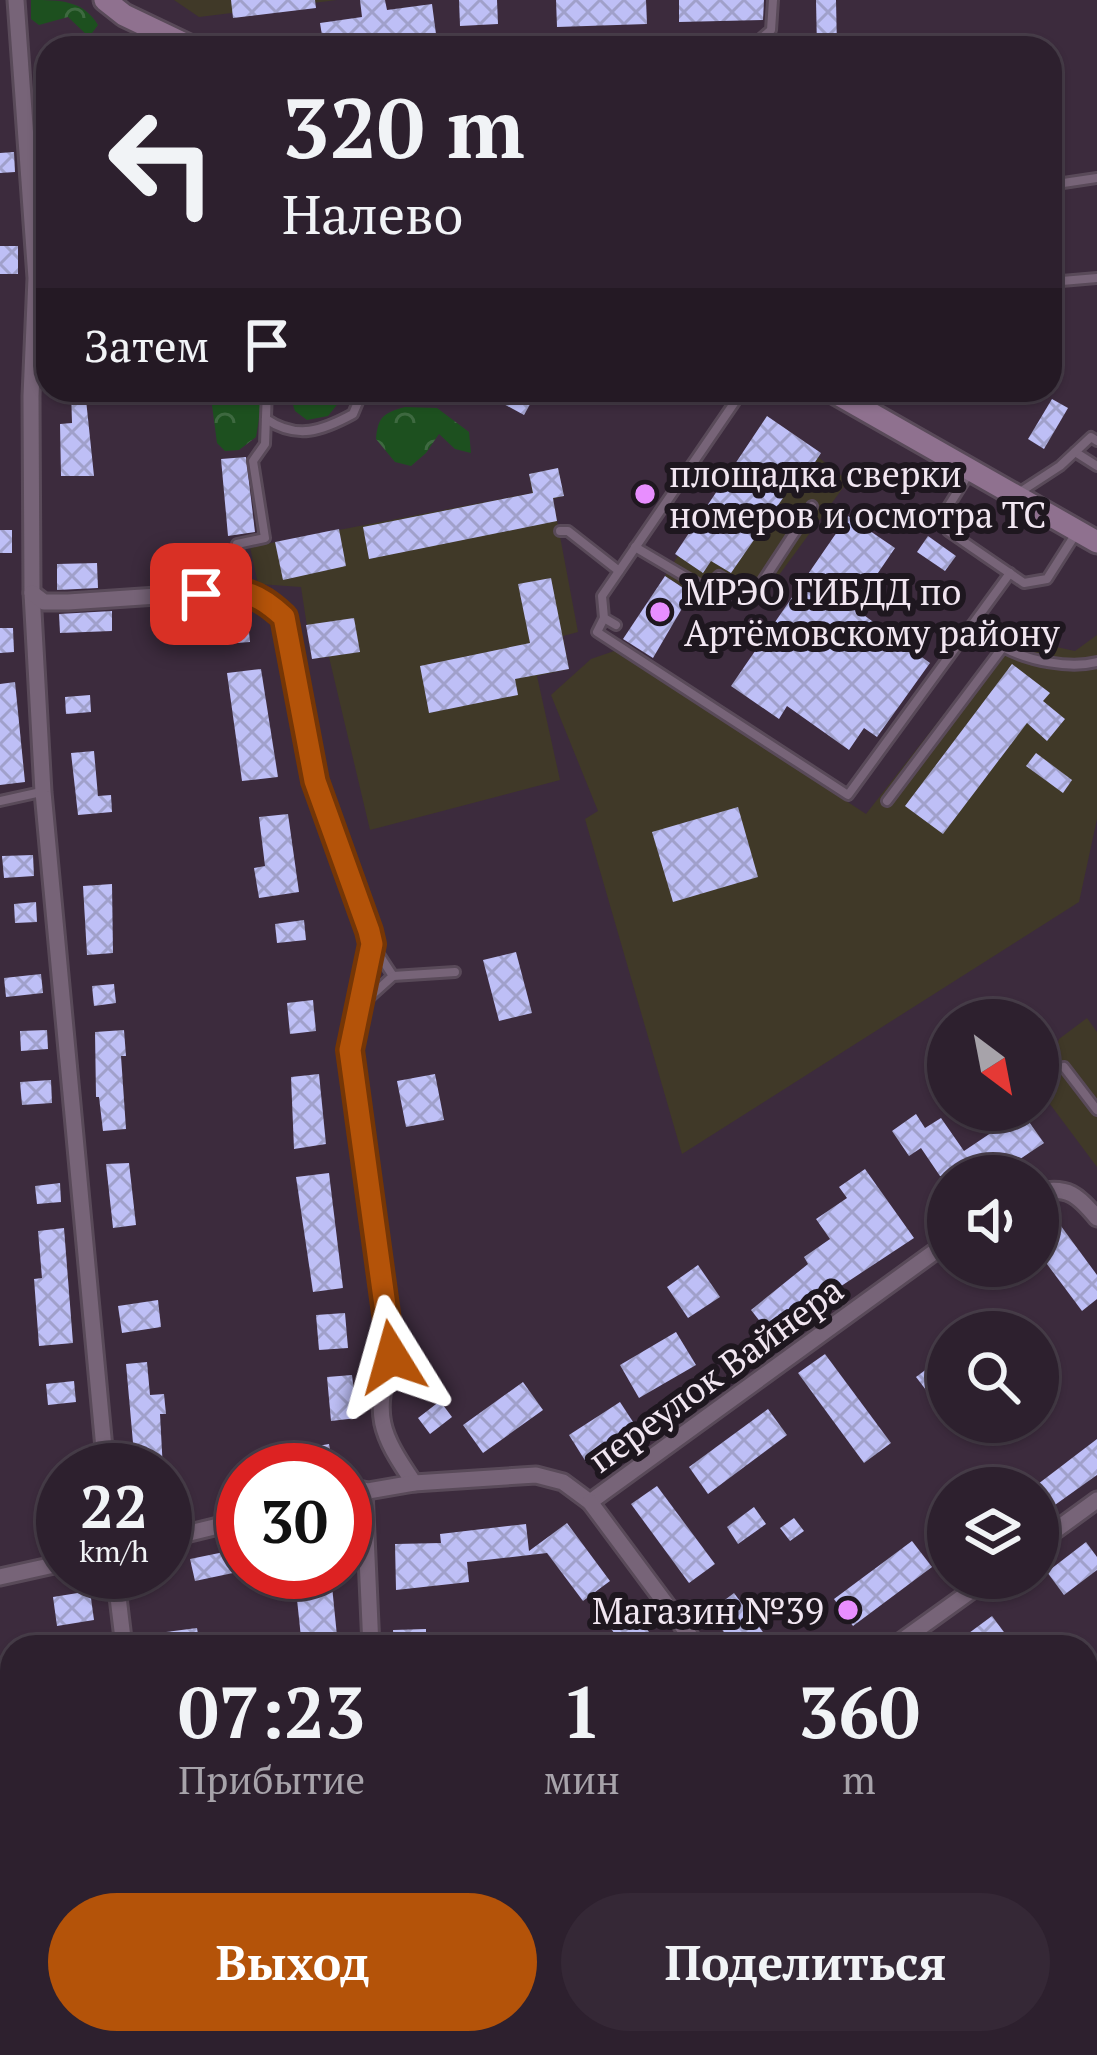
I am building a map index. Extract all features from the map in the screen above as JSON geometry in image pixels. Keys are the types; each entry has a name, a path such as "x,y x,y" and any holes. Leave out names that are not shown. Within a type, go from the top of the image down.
{"main road":[{"path":"105,0 168,36"},
{"path":"851,402 1088,536"}],"street":[{"path":"16,0 36,278 32,593 43,792 103,1443"},
{"path":"32,593 44,602 68,602 246,590 265,599 284,617 315,781 372,944 350,1050 392,1357 377,1400 389,1447 414,1483"},
{"path":"1059,1188 1078,1195 1097,1218"},
{"name":"переулок Вайнера","path":"372,1489 536,1474 563,1482 590,1502 927,1258"},
{"path":"1059,1528 1097,1500"},
{"path":"590,1502 689,1635"},
{"path":"0,1577 36,1569"},
{"path":"119,1599 123,1635"},
{"path":"369,1599 370,1635"},
{"path":"910,1635 960,1599"}],"lane":[{"path":"764,36 771,30 773,0"},
{"path":"1062,182 1097,178"},
{"path":"1062,280 1097,278"},
{"path":"246,590 237,544 265,538 254,461 265,444 267,402"},
{"path":"266,419 283,430 319,432 353,414 358,402"},
{"path":"735,402 602,596 604,618 597,632 848,795 1010,573"},
{"path":"1017,494 1091,437 1097,441"},
{"path":"1079,448 1097,454"},
{"path":"1079,448 1097,466"},
{"path":"971,469 943,515 948,531 1024,583 1047,579 1088,536"},
{"path":"635,547 706,590 719,576 753,596 812,506"},
{"path":"560,531 568,531 619,571"},
{"path":"604,618 616,625"},
{"path":"887,801 1004,647 1024,657 1097,662"},
{"path":"0,802 43,792"},
{"path":"372,944 393,976"},
{"path":"362,1004 393,976 455,972"},
{"path":"1064,1067 1097,1110"}],"shaded area":[{"path":"174,0 337,0 199,17"},
{"path":"767,416 848,481 757,605 720,583 702,600 665,576"},
{"path":"558,468 564,496 553,499 578,632 563,636 569,669 537,676 560,780 370,830 329,657 312,659 301,587 258,584 250,547 532,493 529,474"},
{"path":"1097,635 1097,819 1079,902 682,1154 585,819 598,811 551,695 591,659 617,650 866,814 1005,636 1075,651"},
{"path":"1087,1018 1097,1032 1097,1167 1059,1116 1059,1039"}],"green space":[{"path":"31,0 61,1 78,6 98,25 88,36 68,17 39,25 31,19"},
{"path":"212,402 260,402 256,437 239,450 225,451 217,443"},
{"path":"292,402 339,402 328,416 307,420"},
{"path":"405,407 437,408 469,432 471,453 455,449 439,434 411,466 395,462 376,439 377,432 383,417"}],"building":[{"path":"231,0 315,0 316,8 233,18"},
{"path":"360,0 385,0 387,10 432,4 436,34 322,36 320,23 362,17"},
{"path":"459,0 497,0 498,24 460,26"},
{"path":"556,0 646,0 647,24 557,27"},
{"path":"679,0 764,0 763,20 679,22"},
{"path":"816,0 836,0 837,36 817,36"},
{"path":"14,152 15,172 0,173 0,153"},
{"path":"0,246 18,246 18,274 0,274"},
{"path":"71,402 86,402 94,476 61,476 60,424 72,423"},
{"path":"500,402 531,402 524,415"},
{"path":"1050,402 1068,408 1044,449 1028,439"},
{"path":"767,416 821,453 802,482 774,463 761,483 783,498 731,573 711,561 703,573 675,554"},
{"path":"246,457 255,532 228,536 221,459"},
{"path":"558,468 564,496 553,498 557,521 369,559 363,527 533,493 529,474"},
{"path":"848,516 895,548 854,608 930,663 877,737 864,728 849,750 787,706 779,719 731,686"},
{"path":"339,529 346,566 283,580 275,542"},
{"path":"0,530 12,530 12,553 0,553"},
{"path":"928,536 956,556 945,571 917,552"},
{"path":"97,563 98,588 57,590 57,564"},
{"name":"МРЭО ГИБДД по Артёмовскому району","path":"665,576 691,593 653,658 623,639"},
{"path":"551,578 569,669 515,679 518,695 429,713 420,666 530,643 518,584"},
{"path":"247,609 250,642 224,644 221,611"},
{"path":"112,611 112,631 60,633 59,614"},
{"path":"354,618 360,652 312,659 306,625"},
{"path":"0,628 13,628 14,652 0,653"},
{"path":"1012,664 1050,693 1043,701 1065,719 1047,741 1027,723 943,834 905,806"},
{"path":"261,669 278,777 242,781 227,673"},
{"path":"15,682 25,782 0,785 0,684"},
{"path":"90,695 91,712 66,714 65,697"},
{"path":"94,751 98,796 111,795 112,812 78,815 71,753"},
{"path":"1036,753 1072,780 1063,793 1026,766"},
{"path":"738,807 758,877 673,902 652,832"},
{"path":"288,814 299,892 259,898 254,868 265,866 259,817"},
{"path":"33,855 34,876 4,878 2,856"},
{"path":"112,884 113,953 87,955 83,886"},
{"path":"36,902 37,922 15,923 14,904"},
{"path":"304,920 306,940 277,943 275,924"},
{"path":"516,952 532,1013 499,1021 483,960"},
{"path":"41,974 43,993 6,997 4,978"},
{"path":"114,984 116,1003 94,1006 92,986"},
{"path":"313,1000 316,1031 290,1034 287,1003"},
{"path":"47,1030 48,1049 21,1051 20,1031"},
{"path":"124,1030 126,1129 103,1131 96,1097 95,1032"},
{"path":"319,1074 326,1144 294,1149 291,1077"},
{"path":"435,1074 444,1120 406,1127 397,1081"},
{"path":"51,1080 52,1103 22,1105 20,1082"},
{"path":"916,1114 927,1131 950,1131 964,1151 994,1131 1035,1131 1044,1143 1026,1155 927,1157 921,1148 909,1156 892,1131"},
{"path":"129,1163 136,1225 113,1228 106,1164"},
{"path":"865,1169 914,1238 823,1298 773,1338 751,1310 808,1264 804,1257 830,1239 816,1219 847,1198 839,1187"},
{"path":"329,1173 343,1288 313,1292 296,1177"},
{"path":"60,1183 61,1202 37,1204 35,1186"},
{"path":"1059,1223 1097,1275 1097,1299 1082,1311 1059,1280"},
{"path":"64,1228 73,1343 39,1346 34,1279 42,1278 38,1231"},
{"path":"698,1265 720,1297 688,1318 667,1287"},
{"path":"158,1300 161,1327 122,1333 118,1306"},
{"path":"345,1313 348,1348 319,1350 316,1315"},
{"path":"676,1332 696,1365 639,1398 620,1365"},
{"path":"825,1354 891,1443 864,1463 798,1373"},
{"path":"147,1362 150,1395 164,1394 162,1443 133,1443 126,1364"},
{"path":"927,1369 927,1391 916,1377"},
{"path":"352,1375 357,1418 331,1421 327,1377"},
{"path":"74,1381 76,1402 48,1405 46,1384"},
{"path":"523,1382 543,1410 483,1453 463,1425"},
{"path":"440,1401 452,1417 430,1434 418,1418"},
{"path":"620,1402 637,1428 586,1462 569,1435"},
{"path":"768,1409 787,1435 708,1494 689,1467"},
{"path":"1097,1439 1097,1475 1059,1502 1059,1468"},
{"path":"657,1486 715,1564 689,1583 631,1504"},
{"path":"754,1507 766,1524 738,1544 727,1527"},
{"path":"794,1518 804,1531 790,1541 780,1528"},
{"path":"567,1523 610,1581 583,1601 547,1553 467,1562 469,1582 396,1590 395,1544 441,1543 440,1534 526,1524 529,1551"},
{"path":"912,1541 927,1560 927,1571 853,1626 834,1599"},
{"path":"1086,1542 1097,1557 1097,1570 1064,1595 1059,1588 1059,1563"},
{"path":"216,1554 216,1577 195,1581 192,1559"},
{"path":"734,1593 765,1635 726,1635 709,1612"},
{"path":"53,1599 91,1599 94,1620 57,1626"},
{"path":"297,1599 333,1599 337,1635 301,1635"},
{"path":"630,1606 651,1635 616,1635 607,1623"},
{"path":"992,1616 1006,1635 966,1635"},
{"path":"197,1628 198,1635 166,1635"},
{"path":"426,1629 426,1635 393,1635 393,1630"}],"place":[{"name":"площадка сверки номеров и осмотра ТС","path":"645,494"},
{"name":"МРЭО ГИБДД по Артёмовскому району","path":"660,612"},
{"name":"Магазин №39","path":"848,1610"}],"route":[{"path":"201,594 246,590 265,599 284,617 315,781 369,931 372,944 350,1050 392,1357"}]}
